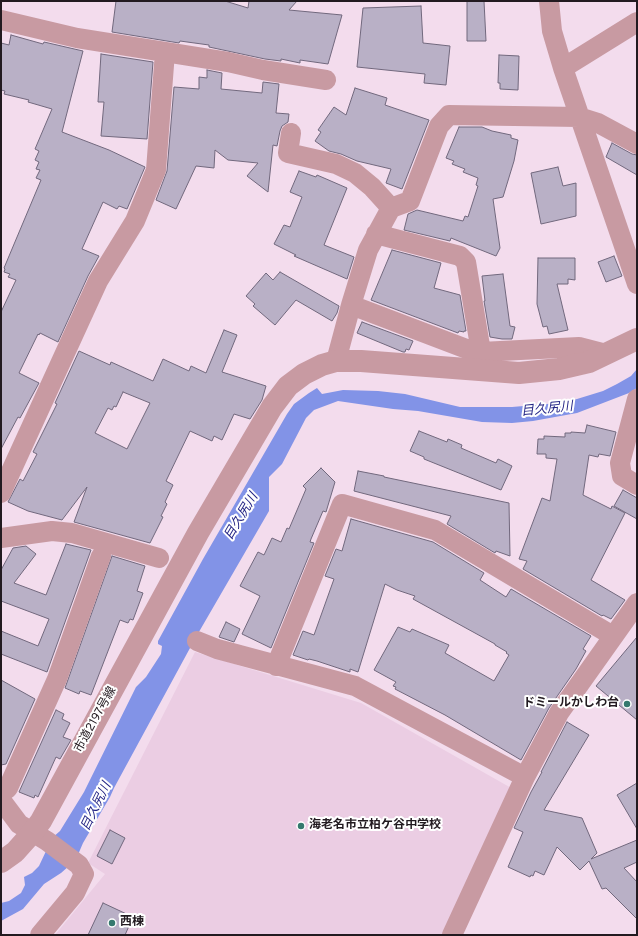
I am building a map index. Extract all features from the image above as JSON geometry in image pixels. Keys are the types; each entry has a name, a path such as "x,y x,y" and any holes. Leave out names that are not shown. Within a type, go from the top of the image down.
{"street":[{"path":"549,1 552,31 563,68 637,284"},
{"path":"1,20 77,38 228,62 263,70 326,80"},
{"path":"563,68 637,22"},
{"path":"1,493 98,280 135,221 156,170 165,52"},
{"path":"336,362 368,250 391,208 410,201 439,126 449,115 579,117 598,123 637,144"},
{"path":"291,133 288,153 336,164 355,173 372,187 391,208"},
{"path":"376,234 460,256 466,262 481,352"},
{"path":"351,306 472,351 481,352 579,347 606,354"},
{"name":"市道2197号線","path":"1,862 40,837 41,821 178,569 272,407 288,386 304,374 322,365 336,362 361,361 520,373 567,368 589,362 637,339"},
{"path":"637,401 620,463 622,476 637,485"},
{"path":"276,666 342,504 435,530 613,636"},
{"path":"1,538 52,531 72,533 159,558"},
{"path":"1,793 8,788 57,679 101,556"},
{"path":"452,935 525,777 559,713 637,603"},
{"path":"197,641 217,649 276,666 355,686 525,777"},
{"path":"1,800 19,824 79,865 84,874 75,893 40,935"}],"shaded area":[{"name":"海老名市立柏ケ谷中学校","path":"195,652 361,703 513,789 445,935 55,935 105,874 88,863"}],"water":[{"name":"目久尻川","path":"637,369 637,388 629,393 577,413 533,421 512,423 482,422 418,411 338,401 314,410 306,418 282,464 269,477 269,511 196,637 110,797 83,843 77,857 52,838 60,831 84,792 136,687 146,677 161,654 162,646 158,644 158,641 203,559 294,404 317,388 322,394 343,390 378,391 405,394 460,407 512,407 558,403 603,391 631,376"},
{"path":"47,849 69,866 44,884 23,909 1,921 1,903 9,901 21,893 25,885 24,877 32,873 39,866"}],"building":[{"path":"116,1 225,1 248,8 249,1 297,1 289,10 342,15 328,64 300,60 300,63 281,59 281,61 265,59 209,47 209,45 180,41 179,43 112,32"},
{"path":"467,1 484,1 486,41 467,41"},
{"path":"421,6 423,43 450,46 446,85 424,83 425,74 357,67 363,8"},
{"path":"11,35 43,44 44,42 83,51 62,132 109,150 145,167 127,209 119,206 117,209 103,202 82,249 99,256 88,276 58,342 40,333 39,335 38,334 19,373 39,383 20,418 18,417 1,449 1,312 16,280 8,277 10,274 4,272 4,268 41,180 36,178 40,170 36,169 39,162 35,160 39,151 35,149 52,109 28,102 29,100 4,94 5,91 1,90 1,43 9,45"},
{"path":"101,54 153,62 147,139 101,136 104,102 98,102"},
{"path":"499,55 519,56 518,90 500,89 500,83 498,83"},
{"path":"207,70 222,73 221,89 262,93 263,82 279,84 276,113 289,114 288,122 282,126 277,146 273,145 268,192 247,176 258,163 228,160 215,150 214,168 196,166 176,209 156,200 167,171 174,87 199,89 199,77 207,78"},
{"path":"355,88 387,98 385,105 429,120 402,189 386,183 391,169 357,161 341,154 329,151 315,141 321,132 318,130 334,107 346,115"},
{"path":"459,127 482,127 511,135 511,138 518,140 514,161 503,197 493,199 500,248 496,256 451,238 450,241 404,230 408,214 417,210 463,221 465,216 468,217 478,186 476,185 478,178 463,172 465,169 452,164 454,161 446,158"},
{"path":"612,143 632,154 637,155 637,175 606,157"},
{"path":"558,167 563,186 576,183 576,216 541,224 531,173"},
{"path":"299,171 316,177 317,175 347,188 324,245 354,257 347,279 294,256 296,255 274,244 284,225 290,227 302,197 290,192"},
{"path":"392,250 441,263 434,288 460,295 466,331 459,331 458,333 371,300"},
{"path":"614,256 622,276 606,282 598,262"},
{"path":"538,258 575,258 575,280 568,279 568,284 557,284 568,330 549,334 547,326 543,327 537,304"},
{"path":"280,272 339,306 332,321 296,300 275,325 253,306 255,304 246,296 266,273 273,280"},
{"path":"503,274 510,326 515,327 512,339 490,337 484,301 482,276"},
{"path":"362,322 413,341 409,350 406,349 405,352 403,352 357,333"},
{"path":"224,330 237,335 222,372 266,386 262,400 250,419 234,414 222,440 214,436 212,441 190,431 166,481 173,485 165,502 167,504 161,516 163,517 150,543 74,522 87,487 62,520 28,511 8,502 20,479 23,481 37,454 33,452 57,404 55,403 79,351 110,365 111,362 153,381 163,359 189,371 191,366 206,373","holes":["123,392 150,403 127,449 95,433 108,408 112,410 114,406 116,407"]},
{"path":"587,425 616,432 610,456 599,454 598,457 589,455 583,495 611,509 612,506 625,513 591,580 625,600 611,619 603,615 602,616 523,569 527,561 519,559 542,498 550,501 557,459 546,458 546,454 537,454 538,439 544,439 544,436 565,437 565,433 571,432 585,433"},
{"path":"419,431 447,442 448,439 462,445 461,448 496,463 498,459 512,466 501,490 424,459 424,457 410,451"},
{"path":"321,468 335,482 326,512 323,511 311,539 310,542 314,543 271,648 242,634 260,596 240,586 258,552 264,555 272,538 281,542 287,528 289,529 306,489 303,486"},
{"path":"358,471 509,503 510,556 496,551 495,553 447,524 451,516 354,491"},
{"path":"623,490 637,498 637,519 614,506"},
{"path":"351,519 433,542 484,573 480,580 506,597 511,589 591,636 583,649 586,651 576,669 549,708 521,760 445,715 395,689 396,687 393,686 396,682 374,670 398,627 410,632 412,629 449,645 445,653 494,681 509,655 495,644 413,599 415,596 385,584 358,672 350,669 350,672 293,655 303,631 314,635 334,579 325,576 336,549 342,551"},
{"path":"66,544 91,550 47,672 1,654 1,631 38,646 49,619 1,601 1,570 13,548 26,546 36,554 14,583 46,595"},
{"path":"112,556 145,566 137,591 143,593 133,620 130,619 128,623 120,620 91,695 80,691 79,694 65,688"},
{"path":"226,622 240,629 234,642 219,637"},
{"name":"ドミールかしわ台","path":"637,637 637,720 596,686"},
{"path":"1,680 35,699 6,764 1,765"},
{"path":"56,710 64,714 62,719 70,723 63,737 71,740 60,759 56,757 38,797 35,795 34,798 19,792"},
{"path":"567,722 589,735 544,810 582,818 597,853 591,859 637,840 637,862 624,868 637,882 637,919 606,888 602,889 589,861 580,870 557,847 544,875 535,871 533,876 531,875 530,877 508,867 523,832 514,828"},
{"path":"637,783 637,829 617,795"},
{"path":"110,830 125,838 112,864 97,856"},
{"name":"西棟","path":"103,903 133,917 125,935 88,935"}],"place":[{"name":"ドミールかしわ台","path":"627,704"},
{"name":"海老名市立柏ケ谷中学校","path":"301,826"},
{"name":"西棟","path":"112,923"}]}
